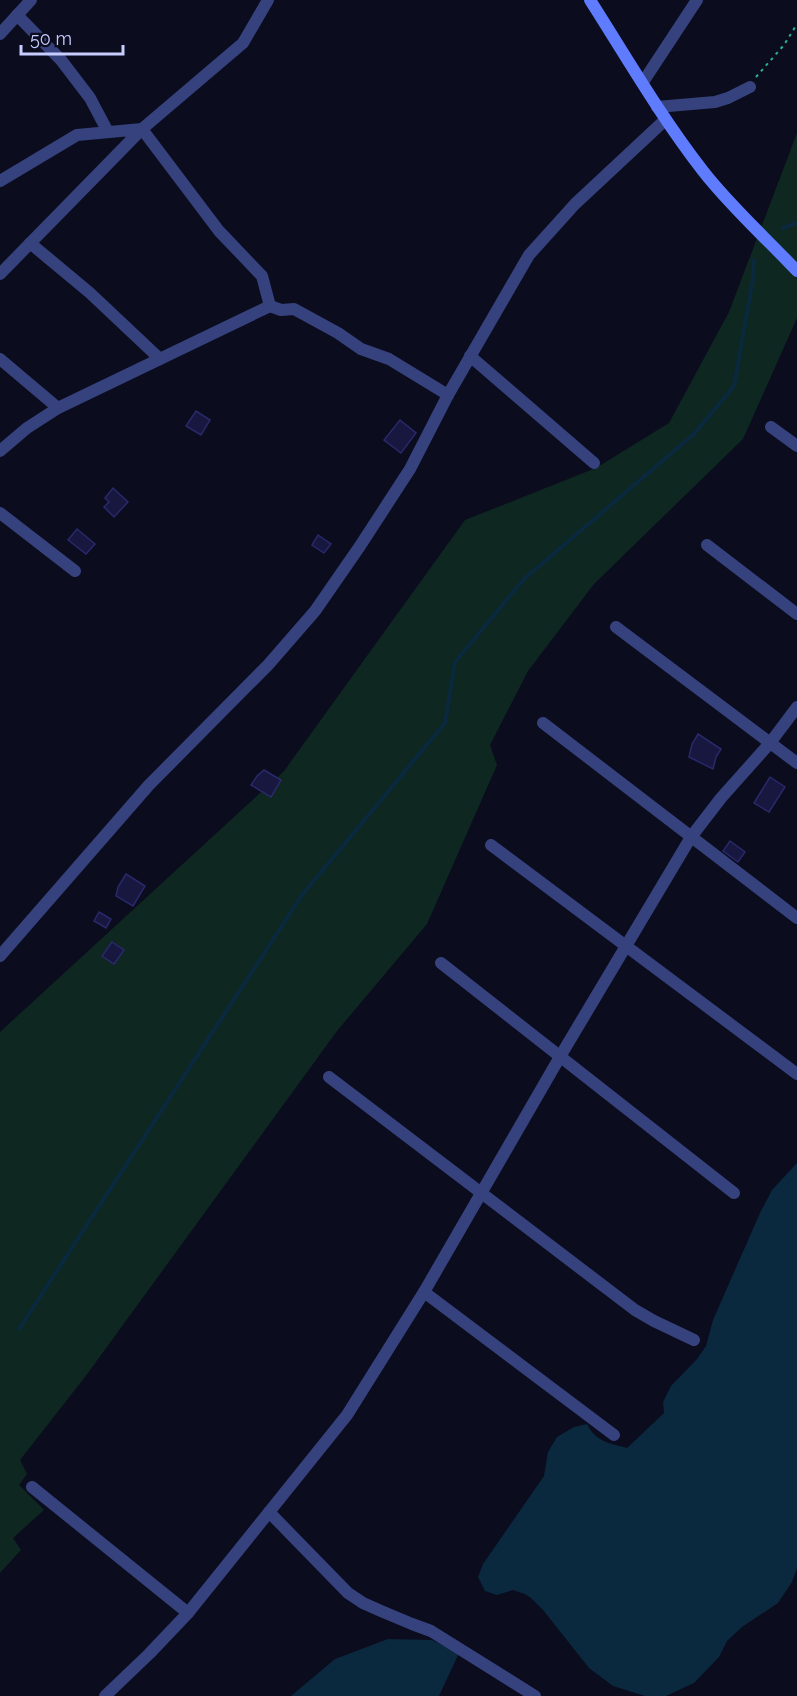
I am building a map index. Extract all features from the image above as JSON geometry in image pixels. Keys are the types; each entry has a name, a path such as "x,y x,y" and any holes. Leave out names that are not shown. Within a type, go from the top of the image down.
{"street":[{"path":"0,34 31,0"},
{"path":"0,274 142,129 243,43 268,0"},
{"path":"590,0 665,120 705,173 797,271"},
{"path":"643,82 696,0"},
{"path":"17,15 62,60 90,98 108,132"},
{"path":"657,107 715,102 750,87"},
{"path":"0,956 149,785 268,665 315,611 410,469 470,356 520,269 537,245 575,204 665,120"},
{"path":"0,181 76,135 142,129"},
{"path":"142,129 219,231 262,276 270,306"},
{"path":"30,243 90,293 160,359"},
{"path":"0,451 27,428 58,408 270,306 281,310 294,309 362,349 389,359 448,395"},
{"path":"470,356 594,463"},
{"path":"0,359 58,408"},
{"path":"771,427 797,446"},
{"path":"0,513 75,571"},
{"path":"706,545 797,614"},
{"path":"616,627 797,763"},
{"path":"105,1696 188,1612 347,1415 424,1292 691,837 797,707"},
{"path":"543,723 797,918"},
{"path":"491,845 797,1074"},
{"path":"441,963 734,1193"},
{"path":"328,1077 635,1310 654,1322 694,1340"},
{"path":"424,1292 614,1435"},
{"path":"32,1487 188,1612"},
{"path":"269,1512 348,1593 363,1603 431,1631 535,1696"}],"path":[{"path":"750,87 784,45 797,24"}],"green space":[{"path":"797,133 797,318 743,439 594,584 528,671 490,745 497,765 427,924 337,1031 85,1377 20,1460 27,1474 19,1485 44,1510 13,1538 21,1550 0,1573 0,1032 284,771 465,520 596,468 669,423 729,312"}],"water":[{"path":"797,1163 797,1568 792,1582 778,1603 742,1627 727,1641 719,1657 694,1683 666,1696 645,1696 613,1686 589,1668 531,1598 513,1590 497,1595 485,1591 478,1577 483,1564 544,1476 548,1452 557,1437 574,1427 587,1424 599,1438 627,1448 664,1413 663,1402 671,1386 706,1346 713,1320 772,1190"},
{"path":"388,1639 432,1640 459,1653 439,1696 291,1696 335,1659"}],"building":[{"path":"196,411 210,420 201,435 186,426"},
{"path":"400,420 416,433 401,453 384,440"},
{"path":"113,488 128,502 114,517 104,507 109,502 105,498"},
{"path":"77,529 95,544 86,554 68,540"},
{"path":"318,535 331,544 324,553 312,545"},
{"path":"698,734 721,749 713,769 689,757 692,744"},
{"path":"264,770 281,780 271,797 251,785"},
{"path":"770,777 785,787 769,812 754,803"},
{"path":"730,841 745,852 738,862 723,851"},
{"path":"126,874 145,886 133,906 116,896 118,887"},
{"path":"99,912 111,919 106,928 94,921"},
{"path":"112,942 124,950 114,964 102,956"}],"waterway":[{"path":"783,228 797,223"},
{"path":"19,1329 302,895 445,723 455,662 524,579 694,434 734,386 753,279 754,260"}]}
